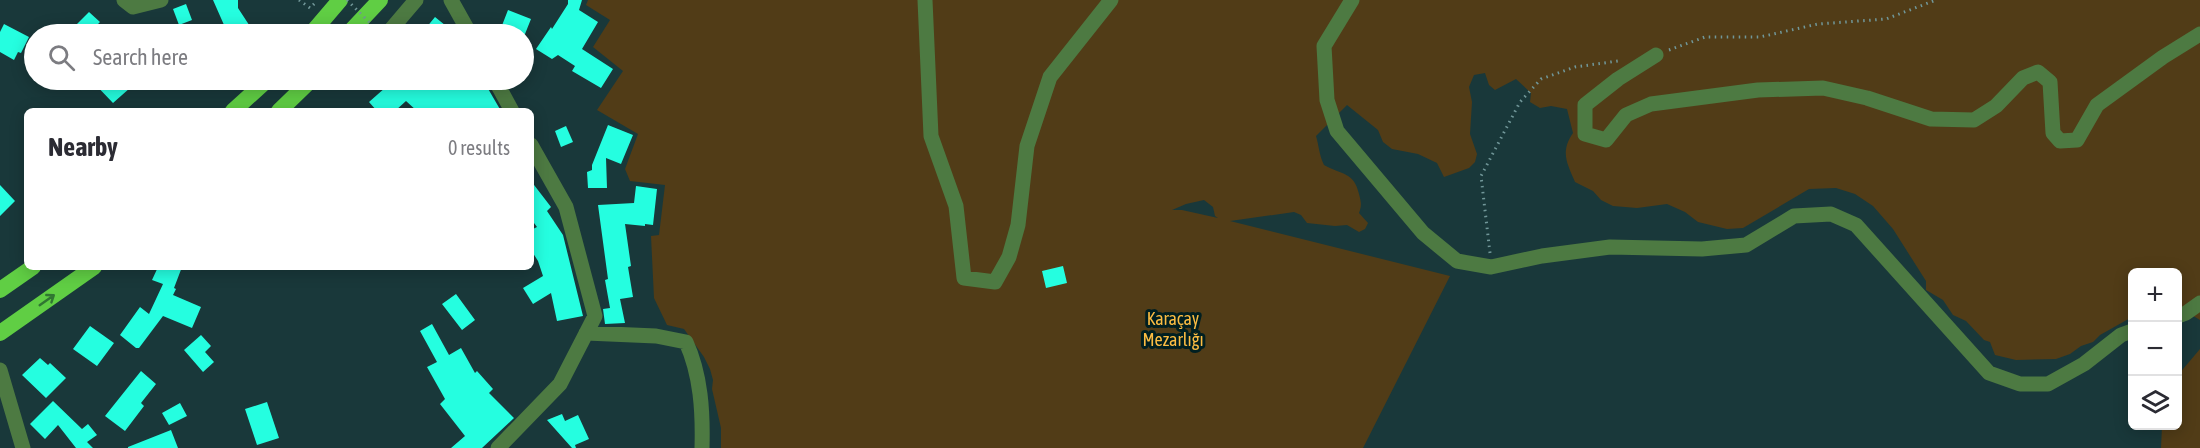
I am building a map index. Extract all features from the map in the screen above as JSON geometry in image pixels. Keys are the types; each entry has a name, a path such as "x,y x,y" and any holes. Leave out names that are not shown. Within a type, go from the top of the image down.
{"highway":[{"path":"320,24 340,0"},
{"path":"357,24 380,0"},
{"path":"236,108 256,90"},
{"path":"282,108 301,90"},
{"path":"0,290 29,270"},
{"path":"0,333 90,270"}],"street":[{"path":"124,0 133,7 160,0"},
{"path":"396,24 416,0"},
{"path":"451,0 464,24"},
{"path":"925,0 931,136 956,206 964,278 995,282 1009,257 1015,236 1027,146 1050,77 1111,0"},
{"path":"1352,0 1324,46 1327,99 1337,131 1423,233 1457,261 1491,267 1542,256 1610,247 1702,249 1746,245 1794,216 1831,214 1856,225 1989,373 2020,384 2048,384 2084,364 2121,335 2128,333"},
{"path":"1656,55 1618,79 1585,105 1585,134 1606,140 1626,115 1651,104 1714,94 1791,89 1823,88 1868,98 1931,119 1974,120 1996,106 2023,78 2038,72 2050,82 2053,133 2061,141 2077,140 2097,105 2163,57 2200,34"},
{"path":"500,90 510,108"},
{"path":"498,448 560,384 595,316 566,207 534,150"},
{"path":"2182,314 2200,303"},
{"path":"586,333 656,336 686,342 693,358 703,414 702,448"},
{"path":"0,370 23,448"}],"path":[{"path":"299,0 310,8"},
{"path":"347,0 371,24"},
{"path":"1656,55 1705,38 1760,38 1818,24 1886,19 1936,0"},
{"path":"1491,267 1481,176 1520,102 1541,79 1575,67 1621,60"}],"green space":[{"name":"Karaçay Mezarlığı","path":"588,0 2200,0 2200,320 2182,309 2182,268 2128,268 2128,319 2100,335 2093,342 2056,359 2016,360 1995,355 1990,342 1984,340 1966,321 1953,315 1943,300 1926,290 1926,281 1893,229 1873,206 1855,194 1836,188 1809,189 1743,228 1727,229 1698,222 1685,212 1667,204 1637,208 1613,206 1601,200 1593,191 1575,182 1566,157 1567,146 1573,133 1567,109 1551,106 1540,108 1530,102 1531,93 1516,79 1495,90 1489,85 1485,73 1474,75 1469,87 1472,102 1470,134 1477,154 1475,162 1469,168 1444,177 1437,163 1418,154 1392,149 1383,142 1378,130 1347,105 1316,136 1324,165 1346,175 1357,187 1361,204 1359,213 1368,223 1365,229 1359,232 1347,225 1307,223 1301,215 1294,212 1230,221 1450,276 1363,448 721,448 721,428 710,369 684,329 667,325 654,298 651,236 659,235 665,185 630,181 625,169 638,134 597,110 623,71 593,47 610,20 586,5","holes":["1204,200 1213,207 1215,216 1218,218 1172,210"]},
{"path":"2200,349 2200,448 2161,448 2162,430 2182,430 2182,370"}],"building":[{"path":"213,0 238,0 238,8 248,24 224,24"},
{"path":"568,0 582,0 579,10 598,22 582,49 613,69 601,88 572,71 575,66 558,55 552,59 536,49 551,27 552,29 568,4"},
{"path":"186,4 192,20 179,24 173,9"},
{"path":"508,10 531,19 529,24 503,24"},
{"path":"89,12 100,22 98,24 77,24"},
{"path":"435,17 444,24 429,24"},
{"path":"4,24 24,34 24,47 14,60 0,52 0,32"},
{"path":"101,90 128,90 113,103"},
{"path":"383,90 489,90 499,108 414,108 406,101 398,108 374,108 369,102"},
{"path":"608,125 633,135 621,164 606,158 607,188 588,188 587,172 592,170"},
{"path":"566,126 573,142 561,147 555,131"},
{"path":"0,185 15,201 0,216"},
{"path":"534,185 551,207 547,211 563,235 583,316 557,321 551,293 533,304 523,288 543,276 534,255 534,228 537,227 534,223"},
{"path":"636,186 657,189 653,225 625,224 633,297 620,299 625,323 605,324 603,309 610,308 598,205 634,203"},
{"path":"1063,266 1067,283 1046,288 1042,271"},
{"path":"157,270 181,270 173,295 201,307 192,328 163,316 139,348 136,348 120,335 140,307 149,314 163,284 152,280"},
{"path":"456,294 475,320 462,330 442,304"},
{"path":"432,324 449,355 461,348 475,373 477,371 493,389 489,393 514,418 482,448 451,448 465,436 440,404 445,399 427,367 437,362 420,331"},
{"path":"90,326 114,343 97,366 73,349"},
{"path":"201,335 211,346 205,352 214,362 203,372 184,350"},
{"path":"40,358 48,365 50,363 66,378 46,398 22,375"},
{"path":"141,371 156,384 141,403 144,406 125,431 105,416"},
{"path":"53,401 82,429 88,424 97,435 87,442 93,448 76,448 58,425 45,439 30,424"},
{"path":"267,402 279,438 257,445 245,409"},
{"path":"180,403 187,416 169,425 162,413"},
{"path":"562,414 565,421 578,415 589,439 575,445 576,448 572,448 547,420"},
{"path":"171,430 178,448 128,448 128,447"}]}
